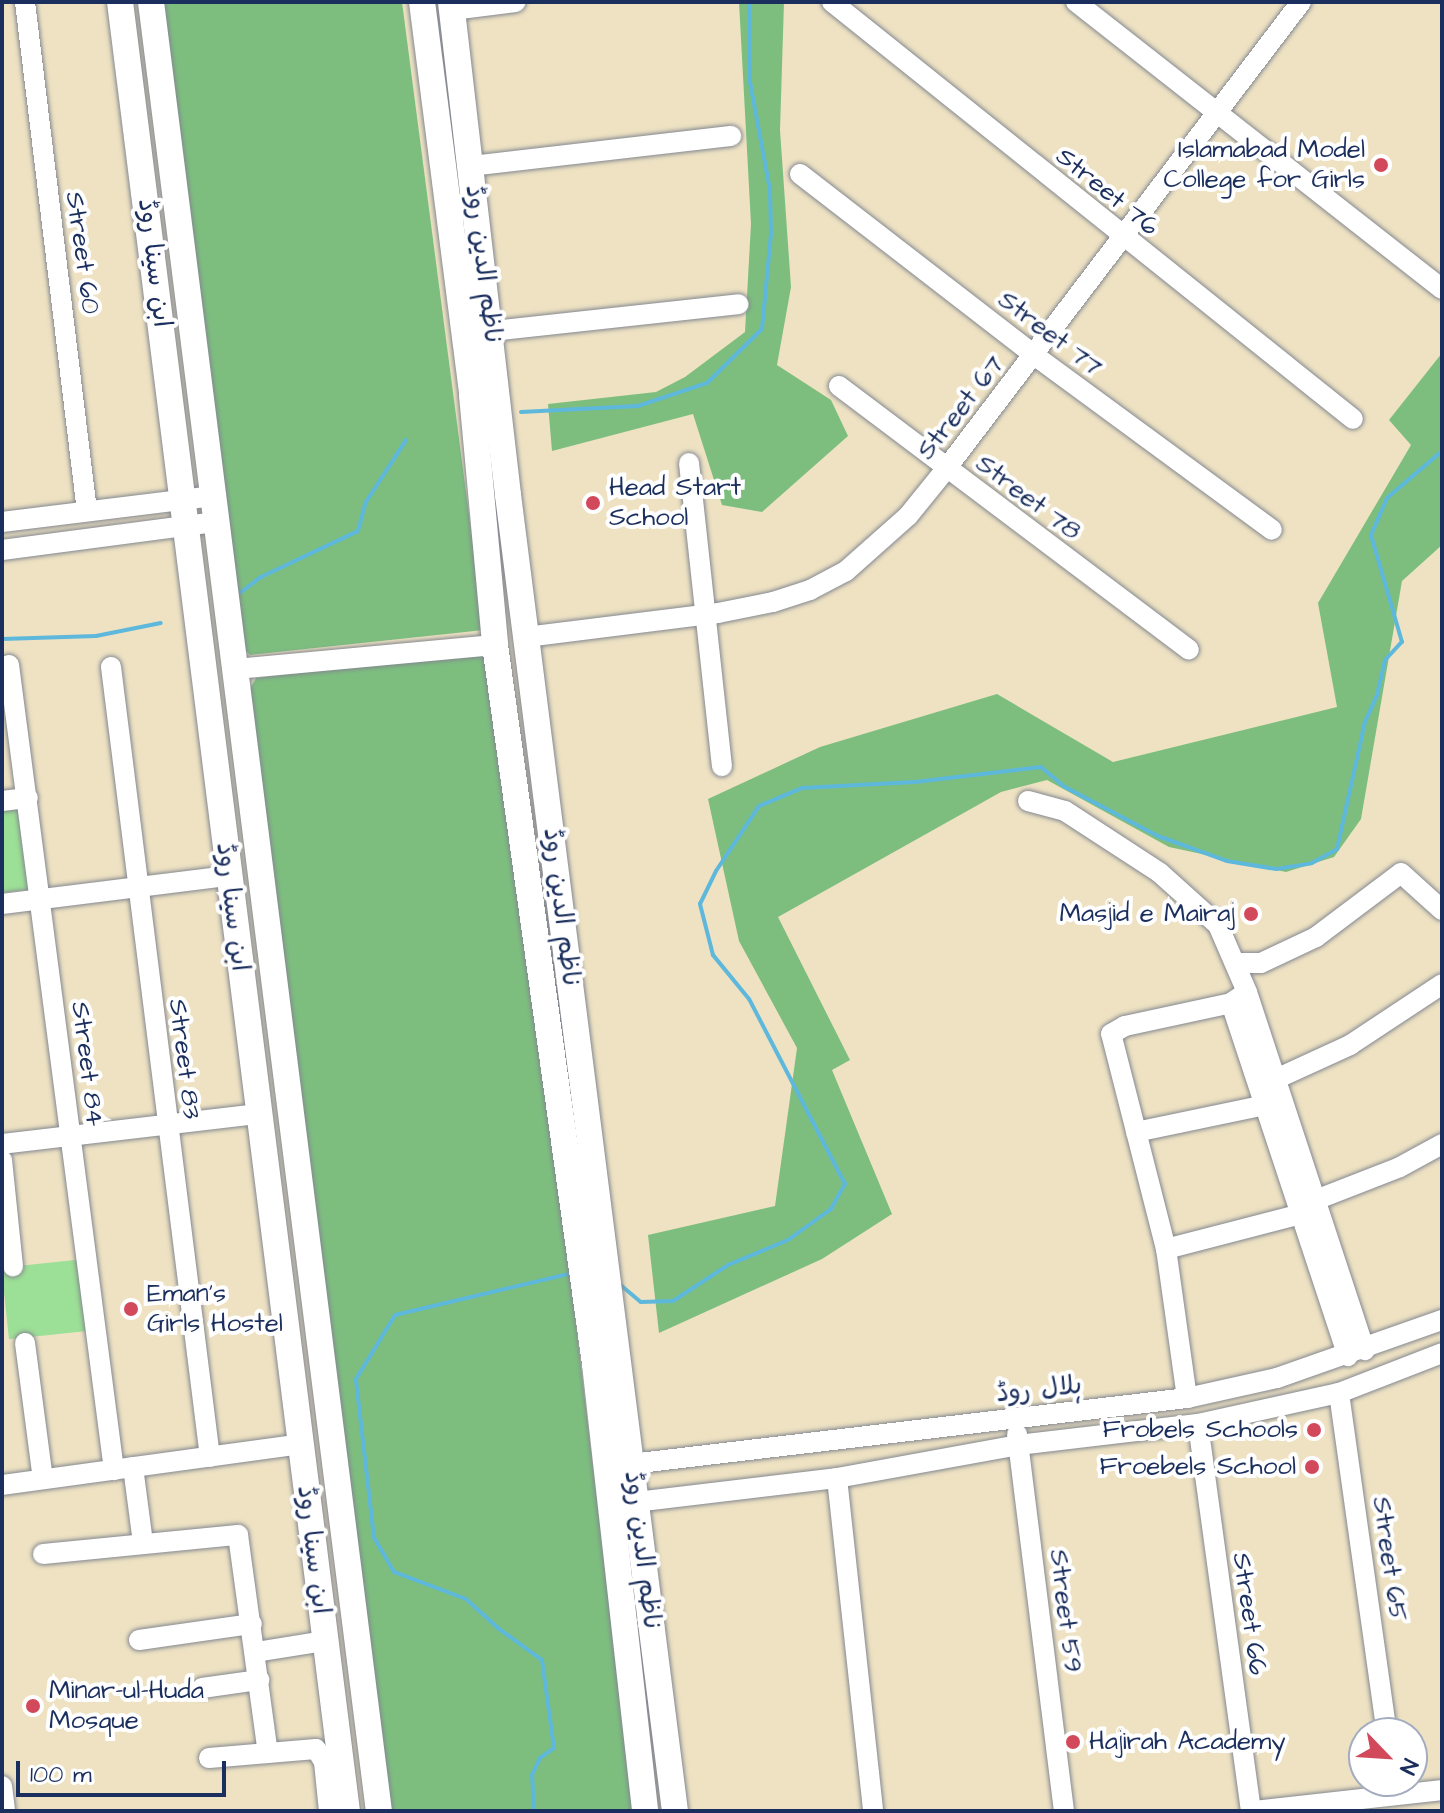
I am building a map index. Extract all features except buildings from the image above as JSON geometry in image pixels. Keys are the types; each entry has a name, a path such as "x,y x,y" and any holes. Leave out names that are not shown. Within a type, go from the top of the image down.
{"main road":[{"name":"ابن سینا روڈ","path":"120,2 347,1811"},
{"name":"ابن سینا روڈ","path":"151,2 379,1811"},
{"name":"ناظم الدین روڈ","path":"422,2 472,395 495,645 507,714 586,1303 606,1361 631,1464 675,1811"},
{"name":"ناظم الدین روڈ","path":"452,6 535,710 602,1237 614,1306 606,1361 645,1811"},
{"path":"472,395 498,391"},
{"path":"507,714 535,710"},
{"path":"214,755 245,752"},
{"path":"300,1448 333,1447"},
{"path":"635,1714 663,1711"}],"street":[{"name":"Street 60","path":"25,2 87,511"},
{"path":"452,6 516,2"},
{"name":"Street 76","path":"832,2 1122,238 1353,419"},
{"path":"1076,2 1442,289"},
{"name":"Street 67","path":"526,637 773,602 810,590 846,571 908,516 946,469 1301,2"},
{"path":"471,166 731,136"},
{"name":"Street 77","path":"800,174 1034,355 1272,530"},
{"path":"492,331 739,304"},
{"name":"Street 78","path":"839,386 1189,650"},
{"path":"689,463 722,766"},
{"path":"2,522 213,496"},
{"path":"2,513 4,550 216,522"},
{"path":"235,669 495,645"},
{"name":"Street 84","path":"9,665 69,1135 123,1468 143,1543"},
{"name":"Street 83","path":"111,667 136,888 210,1457"},
{"path":"2,801 28,798"},
{"path":"1028,801 1065,811 1160,873 1218,925 1237,963 1239,998 1267,1091 1310,1208 1357,1353"},
{"path":"1237,963 1261,963 1316,937 1401,873 1442,910"},
{"path":"2,904 228,876"},
{"path":"1136,1132 1267,1091 1350,1045 1442,984"},
{"path":"1187,1398 1166,1249 1111,1034 1125,1026 1239,998"},
{"path":"2,1144 259,1114"},
{"path":"1166,1249 1310,1208 1442,1144"},
{"path":"2,1160 13,1266"},
{"name":"ہلال روڈ","path":"631,1464 1187,1398 1277,1378 1357,1353 1442,1320"},
{"path":"25,1343 43,1479"},
{"name":"ہلال روڈ","path":"636,1502 837,1478 1018,1445 1198,1424 1339,1393 1442,1353"},
{"name":"Street 65","path":"1339,1393 1385,1717"},
{"name":"Street 59","path":"1016,1418 1064,1811"},
{"name":"Street 66","path":"1198,1424 1252,1811"},
{"path":"2,1485 300,1448"},
{"path":"837,1478 873,1811"},
{"path":"43,1554 238,1535 268,1753"},
{"path":"139,1640 252,1624"},
{"path":"256,1652 325,1641"},
{"path":"202,1688 259,1680"},
{"path":"209,1758 316,1749 320,1752 329,1811"},
{"path":"2,1786 5,1811"},
{"path":"1252,1811 1386,1797"}],"green space":[{"path":"158,2 402,2 484,630 250,655 240,645"},
{"path":"739,2 784,2 780,130 791,287 777,365 831,400 848,436 762,512 722,505 693,414 552,451 548,404 656,392 685,377 745,332 751,224"},
{"path":"1442,353 1442,545 1402,581 1361,819 1334,857 1286,872 1169,847 1047,780 1001,792 778,917 850,1060 832,1070 892,1214 822,1259 659,1333 648,1235 775,1206 797,1048 739,941 708,799 820,747 997,694 1113,762 1337,707 1318,603 1411,445 1389,420"},
{"path":"476,651 485,654 569,1266 634,1811 391,1811 248,692 256,678"},
{"path":"21,802 32,889 2,893 2,804"},
{"path":"84,1259 92,1331 9,1339 2,1268"}],"waterway":[{"path":"521,412 638,406 707,383 762,329 771,234 770,190 750,82 749,2"},
{"path":"237,595 261,577 358,531 366,502 406,440"},
{"path":"617,1282 641,1302 673,1301 728,1265 788,1240 831,1209 845,1184 749,999 713,955 700,904 716,871 759,806 802,788 915,782 1041,767 1065,787 1158,836 1227,861 1276,869 1312,863 1337,849 1365,722 1377,695 1385,660 1402,642 1371,535 1387,498 1442,451"},
{"path":"2,639 96,636 161,623"},
{"path":"534,1811 532,1775 540,1758 554,1748 542,1660 498,1628 466,1599 394,1572 374,1538 356,1379 395,1315 572,1273"}],"place":[{"name":"Islamabad Model College for Girls","path":"1381,165"},
{"name":"Head Start School","path":"593,503"},
{"name":"Masjid e Mairaj","path":"1251,914"},
{"name":"Eman's Girls Hostel","path":"131,1309"},
{"name":"Frobels Schools","path":"1314,1430"},
{"name":"Froebels School","path":"1312,1467"},
{"name":"Minar-ul-Huda Mosque","path":"33,1706"},
{"name":"Hajirah Academy","path":"1073,1742"}]}
